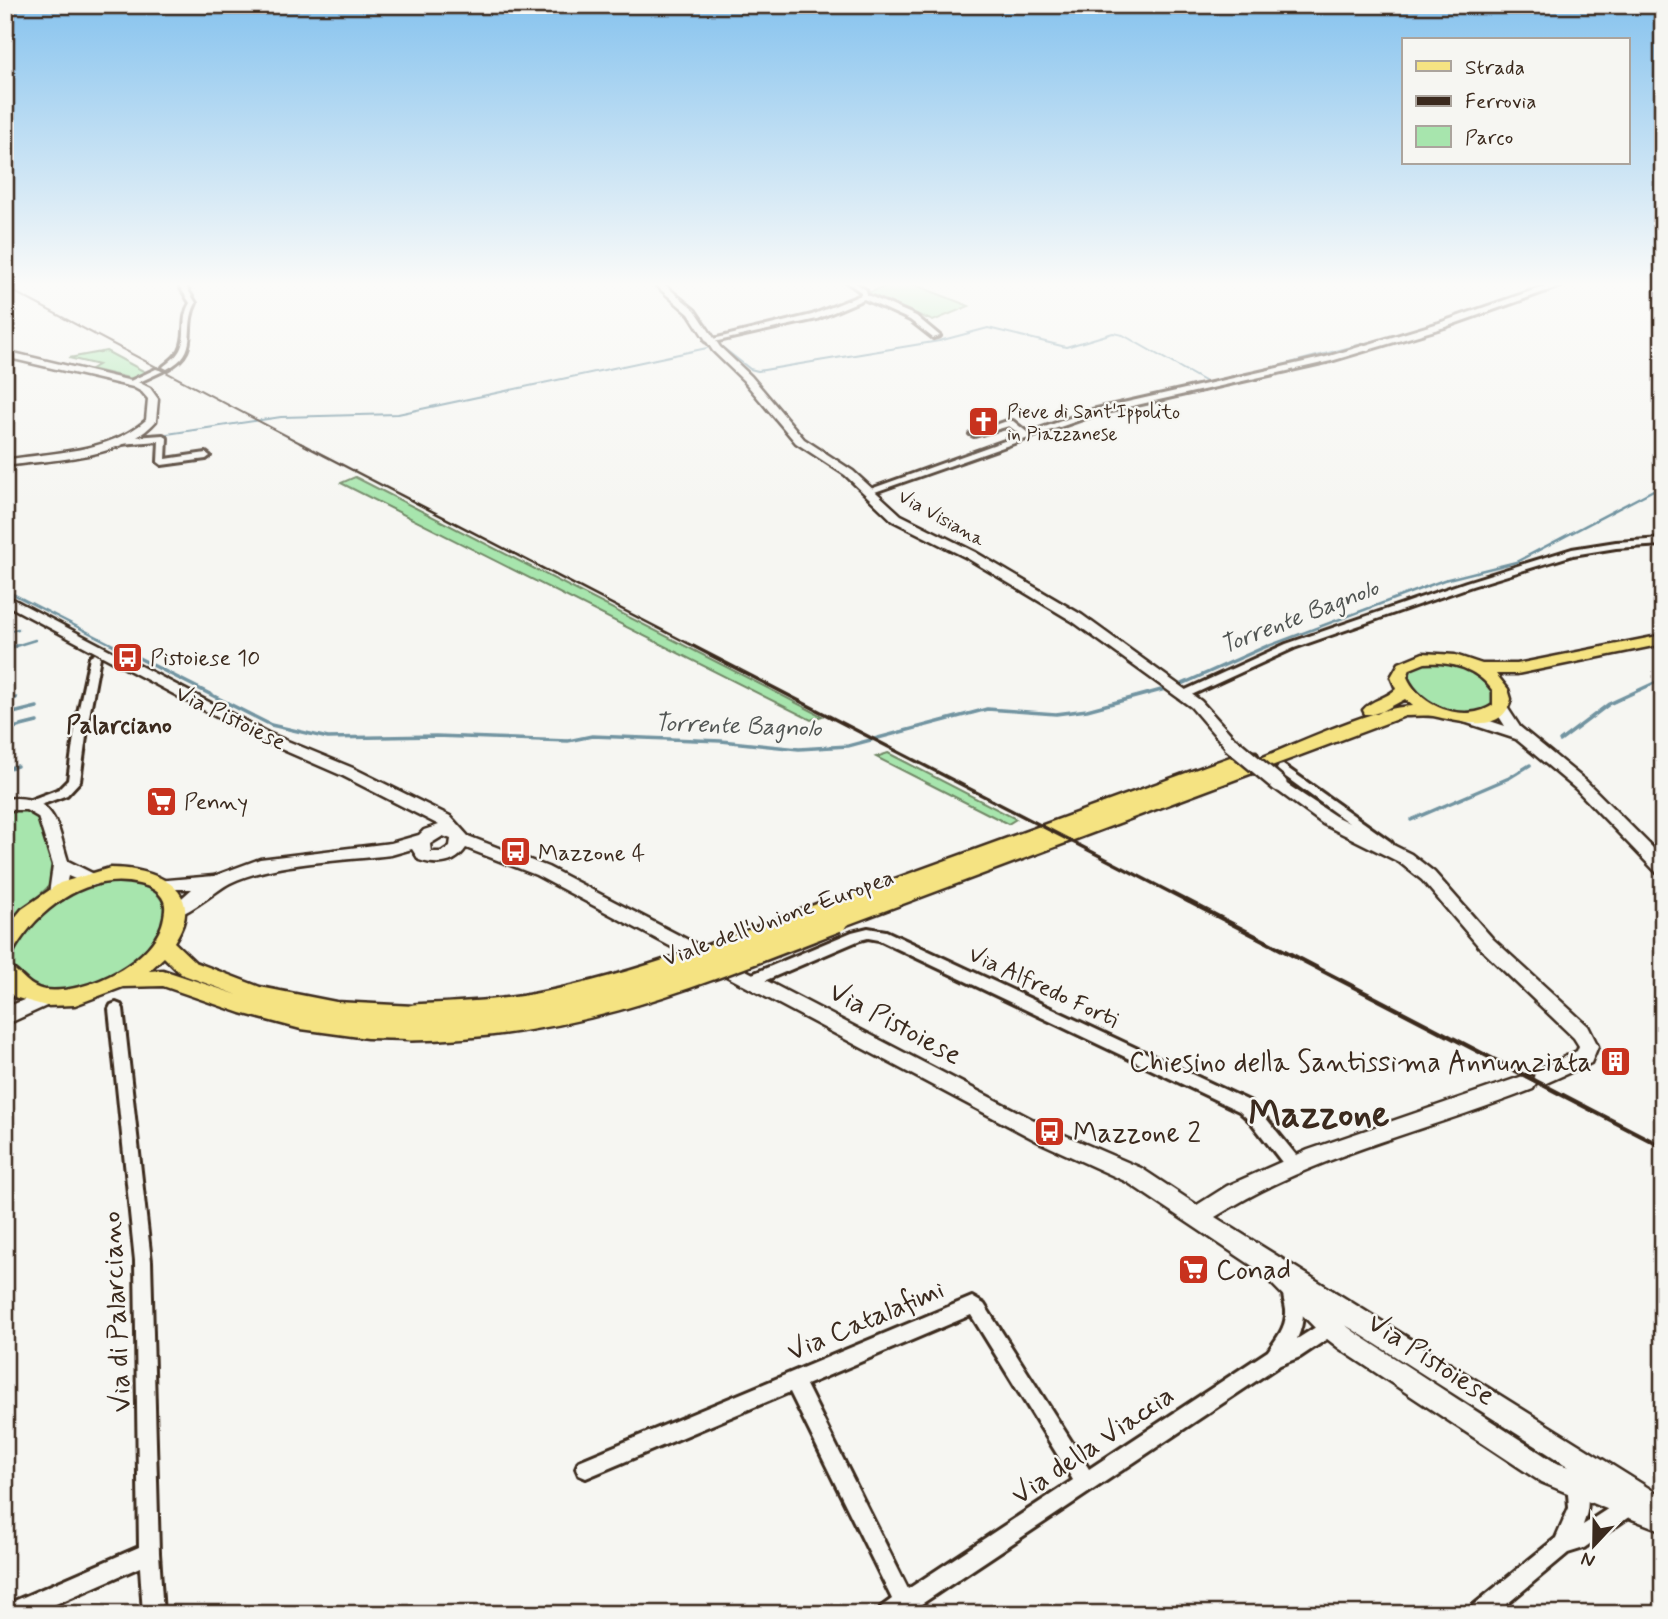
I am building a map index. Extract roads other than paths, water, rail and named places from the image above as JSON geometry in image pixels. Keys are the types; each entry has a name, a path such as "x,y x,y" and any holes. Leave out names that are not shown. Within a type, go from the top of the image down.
{"main road":[{"path":"1478,669 1517,669 1663,639"},
{"path":"1501,690 1525,677 1663,649"},
{"path":"1404,690 1400,673 1408,663 1417,659 1443,658 1478,669 1490,677 1501,690 1503,697 1500,708 1488,716 1469,719"},
{"name":"Viale dell'Unione Europea","path":"163,944 188,968 259,995 444,1030 521,1022 608,1004 648,992 833,915 1367,712 1388,703 1404,690 1419,704 1433,711"},
{"name":"Viale dell'Unione Europea","path":"833,915 1216,782 1368,722 1404,711 1433,711 1469,719"},
{"path":"5,949 12,934 26,916 57,894 92,880 127,875 147,878 162,885 172,897 176,911 173,927 163,944 141,967 120,980 83,995 47,998 26,993 7,983"},
{"name":"Viale dell'Unione Europea","path":"120,980 163,978 282,1017 356,1028 412,1023"}],"street":[{"path":"20,358 130,383 150,394 153,399 152,413 146,427 120,441"},
{"path":"130,383 163,369 179,358"},
{"name":"Via Visiana","path":"726,358 747,377 800,441 849,473 897,518 971,555 1077,618 1199,707 1231,744 1281,777 1329,820 1405,858 1428,876 1487,944 1581,1032 1589,1046 1584,1057 1535,1079 1294,1165"},
{"path":"869,491 1095,412 1333,358"},
{"path":"995,447 974,434 1010,423 1026,435"},
{"path":"5,463 120,441 163,438 162,462 206,456"},
{"path":"1177,691 1290,646 1469,584 1572,552 1663,541"},
{"name":"Via Pistoiese","path":"5,599 262,736 348,772 444,820 456,841"},
{"path":"45,814 74,781 95,657"},
{"path":"1500,708 1508,723 1523,738 1581,785 1663,869"},
{"path":"1469,719 1502,728 1523,738"},
{"path":"19,804 63,792"},
{"path":"19,804 45,814"},
{"path":"162,885 214,881 260,865 425,844 429,822 422,809"},
{"path":"45,814 61,865 57,894"},
{"name":"Via Pistoiese","path":"456,841 439,859 425,844 442,830 456,841 542,871 1046,1136 1134,1175 1270,1266 1290,1275 1663,1512"},
{"path":"61,865 92,880"},
{"path":"176,911 214,881"},
{"name":"Via Alfredo Forti","path":"750,981 858,936 868,933 881,935 1244,1106 1294,1165"},
{"path":"5,1017 47,998"},
{"name":"Via di Palarciano","path":"116,1009 143,1261 149,1553 153,1614"},
{"path":"1197,1217 1215,1204 1294,1165"},
{"path":"1270,1266 1291,1294 1297,1314 1293,1333 1275,1357"},
{"name":"Via Pistoiese","path":"1270,1266 1330,1326 1550,1474 1574,1481 1599,1495 1663,1518"},
{"name":"Via Catalafimi","path":"586,1468 972,1306 978,1310 1086,1482"},
{"path":"1330,1326 1340,1317 1360,1321"},
{"name":"Via della Viaccia","path":"901,1610 1086,1482 1275,1357 1294,1351 1330,1326"},
{"path":"794,1380 901,1610"},
{"path":"1563,1545 1582,1499 1574,1481 1575,1467 1565,1450"},
{"path":"1478,1614 1563,1545 1577,1541 1629,1506"},
{"path":"8,1614 149,1553"}],"waterway":[{"path":"154,436 281,417 398,414 662,358"},
{"path":"735,358 750,369 758,371 839,358"},
{"path":"1163,358 1211,385"},
{"path":"1225,380 1311,358"},
{"name":"Torrente Bagnolo","path":"1263,648 1444,580 1516,562 1663,485"},
{"name":"Torrente Bagnolo","path":"5,590 119,648"},
{"path":"5,632 18,629"},
{"path":"9,648 35,640"},
{"path":"5,649 15,646"},
{"name":"Torrente Bagnolo","path":"115,646 271,725 328,738 436,736 568,741 592,736 721,741 799,749 848,746 987,709 1056,714 1087,710 1180,685 1267,646"},
{"path":"1560,741 1609,704 1663,679"},
{"path":"5,701 16,698"},
{"path":"5,715 37,707"},
{"path":"5,730 37,722"},
{"path":"1411,820 1509,778 1530,765"},
{"path":"5,769 17,766"}],"railway":[{"path":"139,358 304,445"},
{"path":"300,443 697,648"},
{"path":"693,646 1189,902"},
{"path":"1186,900 1663,1147"}],"place":[{"name":"Pieve di Sant'Ippolito in Piazzanese","path":"984,422"},
{"name":"Pistoiese 10","path":"127,657"},
{"name":"Penny","path":"161,801"},
{"name":"Mazzone 4","path":"515,852"},
{"name":"Chiesino della Santissima Annunziata","path":"1615,1061"},
{"name":"Mazzone 2","path":"1050,1132"},
{"name":"Conad","path":"1193,1269"}],"district":[{"name":"Palarciano","path":"119,725"},
{"name":"Mazzone","path":"1319,1113"}]}
